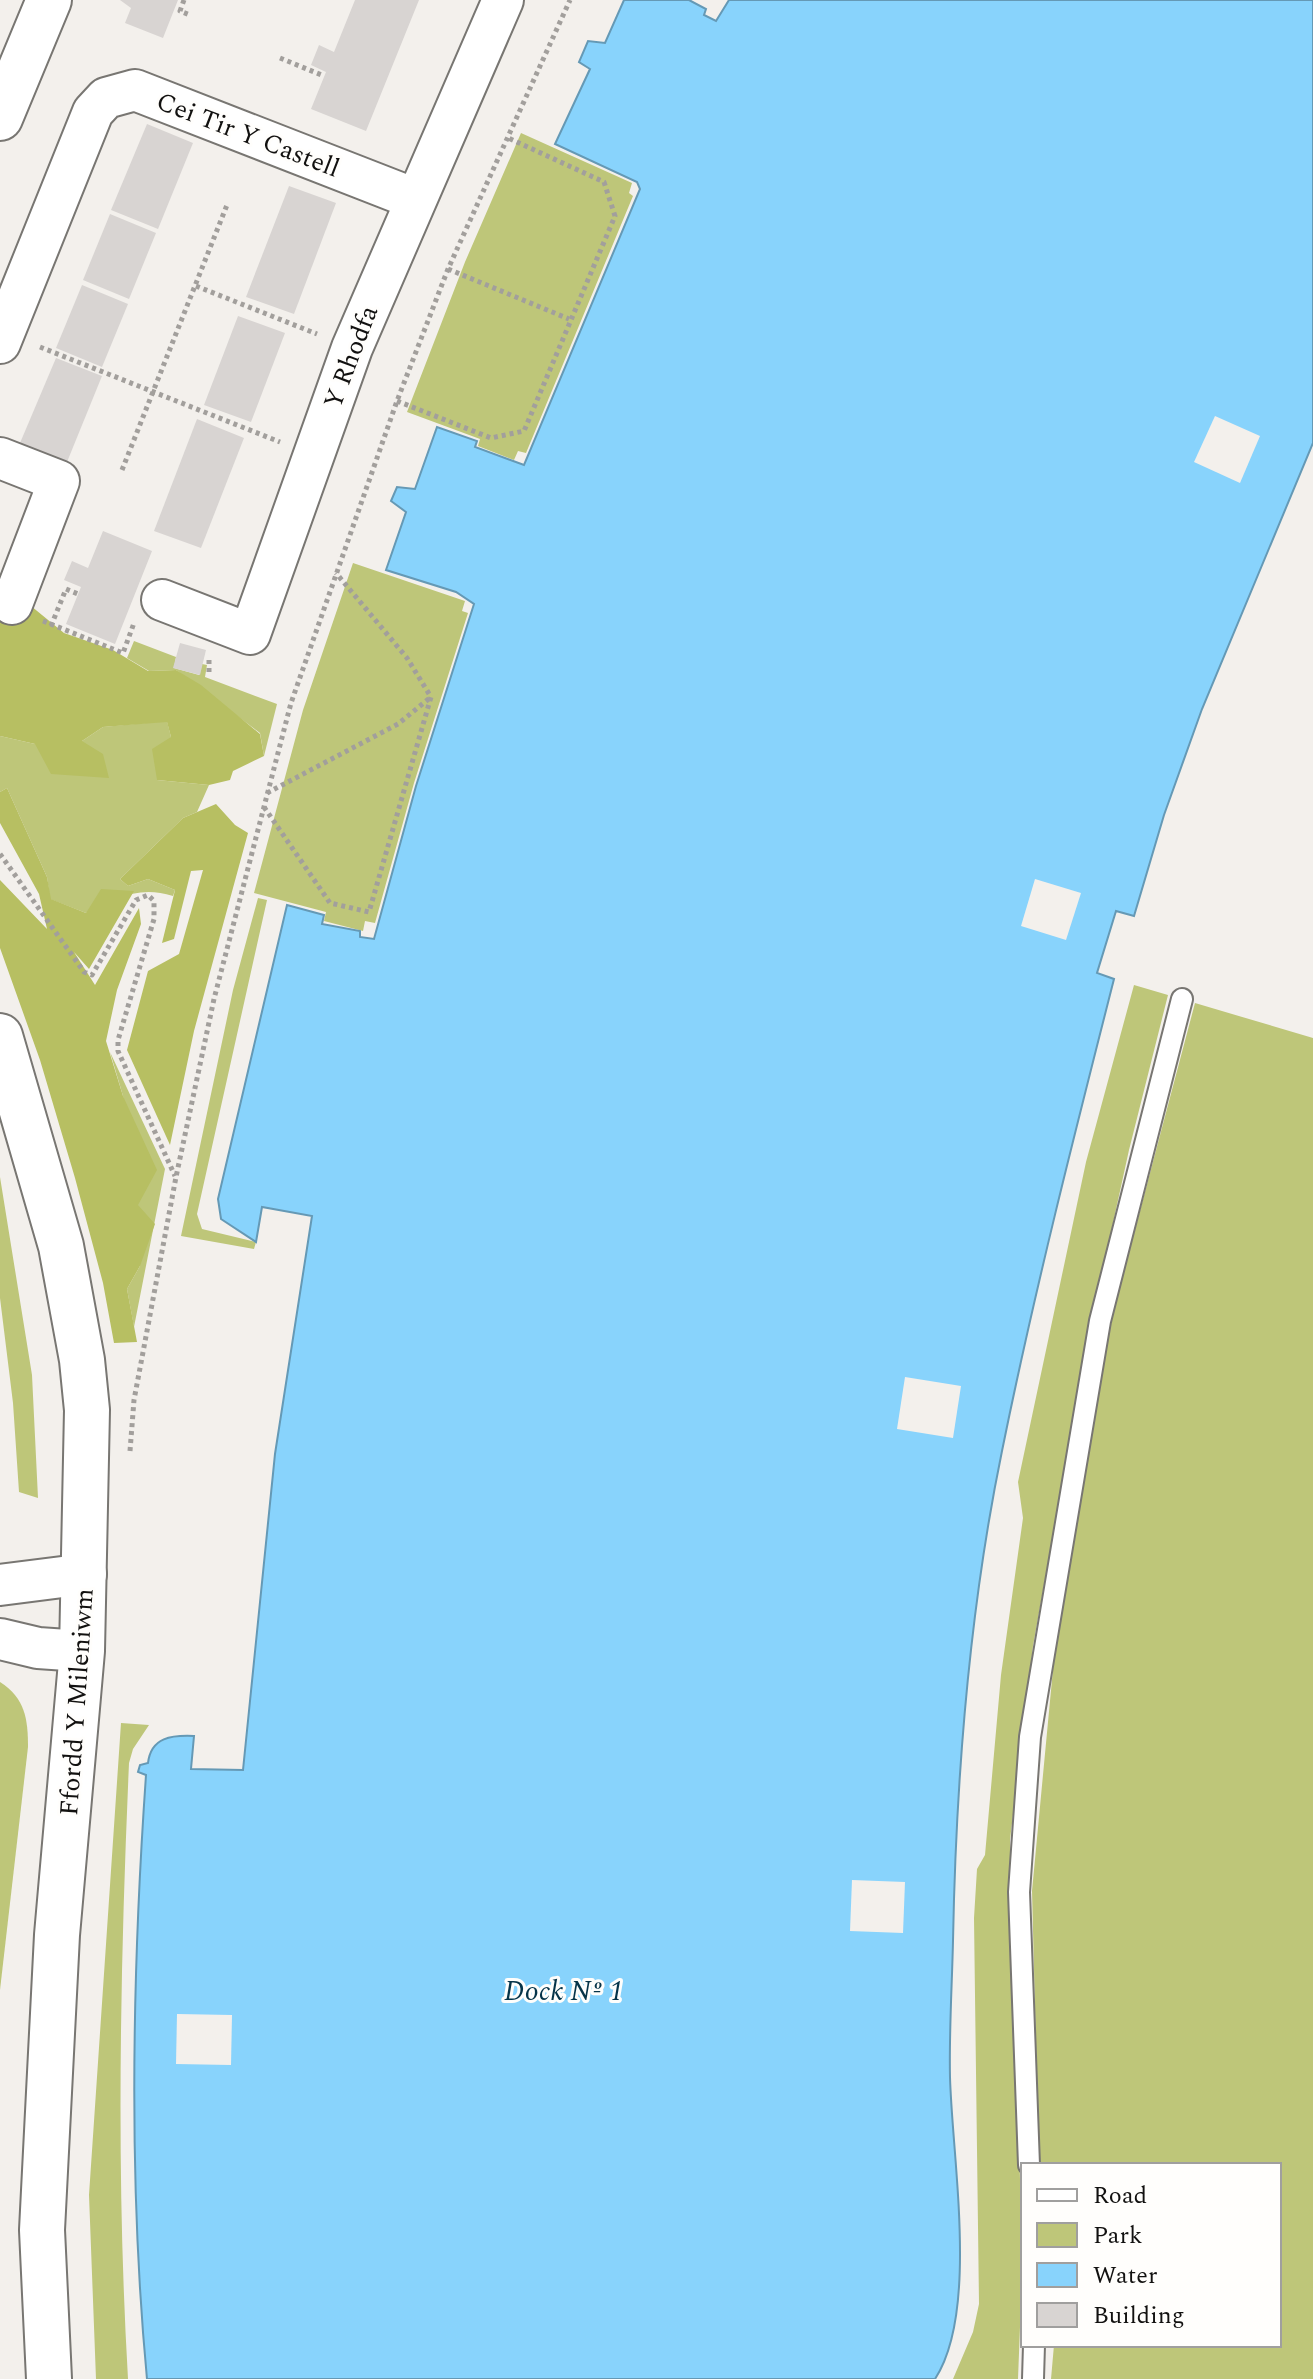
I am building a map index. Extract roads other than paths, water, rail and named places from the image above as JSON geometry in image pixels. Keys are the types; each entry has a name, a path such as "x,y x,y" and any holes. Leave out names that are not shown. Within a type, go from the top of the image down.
{"street":[{"path":"0,118 49,0"},
{"name":"Y Rhodfa","path":"162,600 250,634 352,348 503,0"},
{"name":"Cei Tir Y Castell","path":"2,338 93,112 106,98 135,90 415,199"},
{"path":"0,458 59,481 12,604"},
{"name":"Ffordd Y Mileniwm","path":"0,1036 61,1246 82,1360 88,1439 82,1651 57,1935 47,2101 42,2230 48,2378"},
{"path":"0,1585 86,1574"},
{"path":"0,1639 38,1648 82,1651"}],"lane":[{"path":"1029,2163 1019,1892 1030,1737 1100,1321 1182,999"},
{"path":"1033,2379 1034,2347"}],"water":[{"name":"Dock Nº 1","path":"624,0 689,0 706,9 704,15 716,21 729,0 1313,0 1313,443 1202,709 1164,815 1134,916 1116,911 1097,973 1114,979 1027,1333 981,1572 966,1695 955,1880 950,2060 960,2233 956,2315 948,2350 935,2379 147,2379 135,2153 135,2001 146,1775 138,1772 140,1765 148,1763 158,1743 171,1737 186,1736 194,1736 191,1769 243,1770 275,1454 312,1216 262,1207 256,1242 221,1219 218,1199 287,905 324,915 322,924 360,931 360,937 374,939 416,786 474,604 456,592 386,570 406,512 391,501 397,487 415,489 437,427 477,441 475,447 524,465 640,189 637,182 555,144 590,69 579,62 588,41 605,43"}]}
